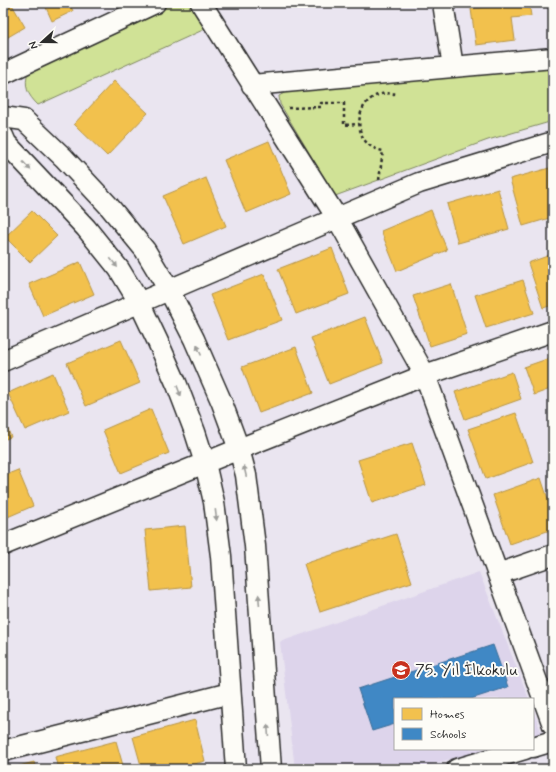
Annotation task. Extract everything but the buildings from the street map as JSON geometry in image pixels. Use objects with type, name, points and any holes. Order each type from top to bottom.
[{"type":"street","points":[[3,74],[155,3]]},
{"type":"street","points":[[201,3],[337,218],[425,375],[553,725]]},
{"type":"street","points":[[443,3],[453,67]]},
{"type":"street","points":[[252,85],[553,58]]},
{"type":"street","points":[[3,118],[24,120],[64,158],[108,205],[145,250],[169,290],[194,339],[222,403],[239,449],[246,475],[251,510],[255,546],[271,769]]},
{"type":"street","points":[[3,136],[6,143],[86,228],[119,269],[139,302],[177,385],[195,432],[205,463],[214,502],[221,556],[236,769]]},
{"type":"street","points":[[3,360],[420,183],[553,142]]},
{"type":"street","points":[[3,545],[425,375],[553,331]]},
{"type":"street","points":[[498,574],[553,555]]},
{"type":"street","points":[[3,751],[230,693]]},
{"type":"street","points":[[534,747],[553,741]]},
{"type":"street","points":[[456,769],[522,750]]},
{"type":"path","points":[[376,201],[383,152],[369,145],[364,139],[360,132],[359,116],[366,103],[372,98],[379,94],[394,94],[396,72]]},
{"type":"path","points":[[267,108],[321,107],[321,103],[344,103],[344,125],[359,124]]},
{"type":"shaded area","name":"75. Yıl İlkokulu","points":[[479,572],[529,698],[394,698],[394,750],[484,750],[414,769],[295,769],[280,642]]},
{"type":"shaded area","name":"75. Yıl İlkokulu","points":[[534,713],[542,734],[534,737]]},
{"type":"green space","points":[[171,3],[190,3],[205,29],[38,105],[29,94],[26,82],[28,71]]},
{"type":"green space","points":[[553,68],[553,121],[488,140],[335,196],[280,104],[279,96],[301,87]]},
{"type":"place","name":"75. Yıl İlkokulu","points":[[401,670]]}]
